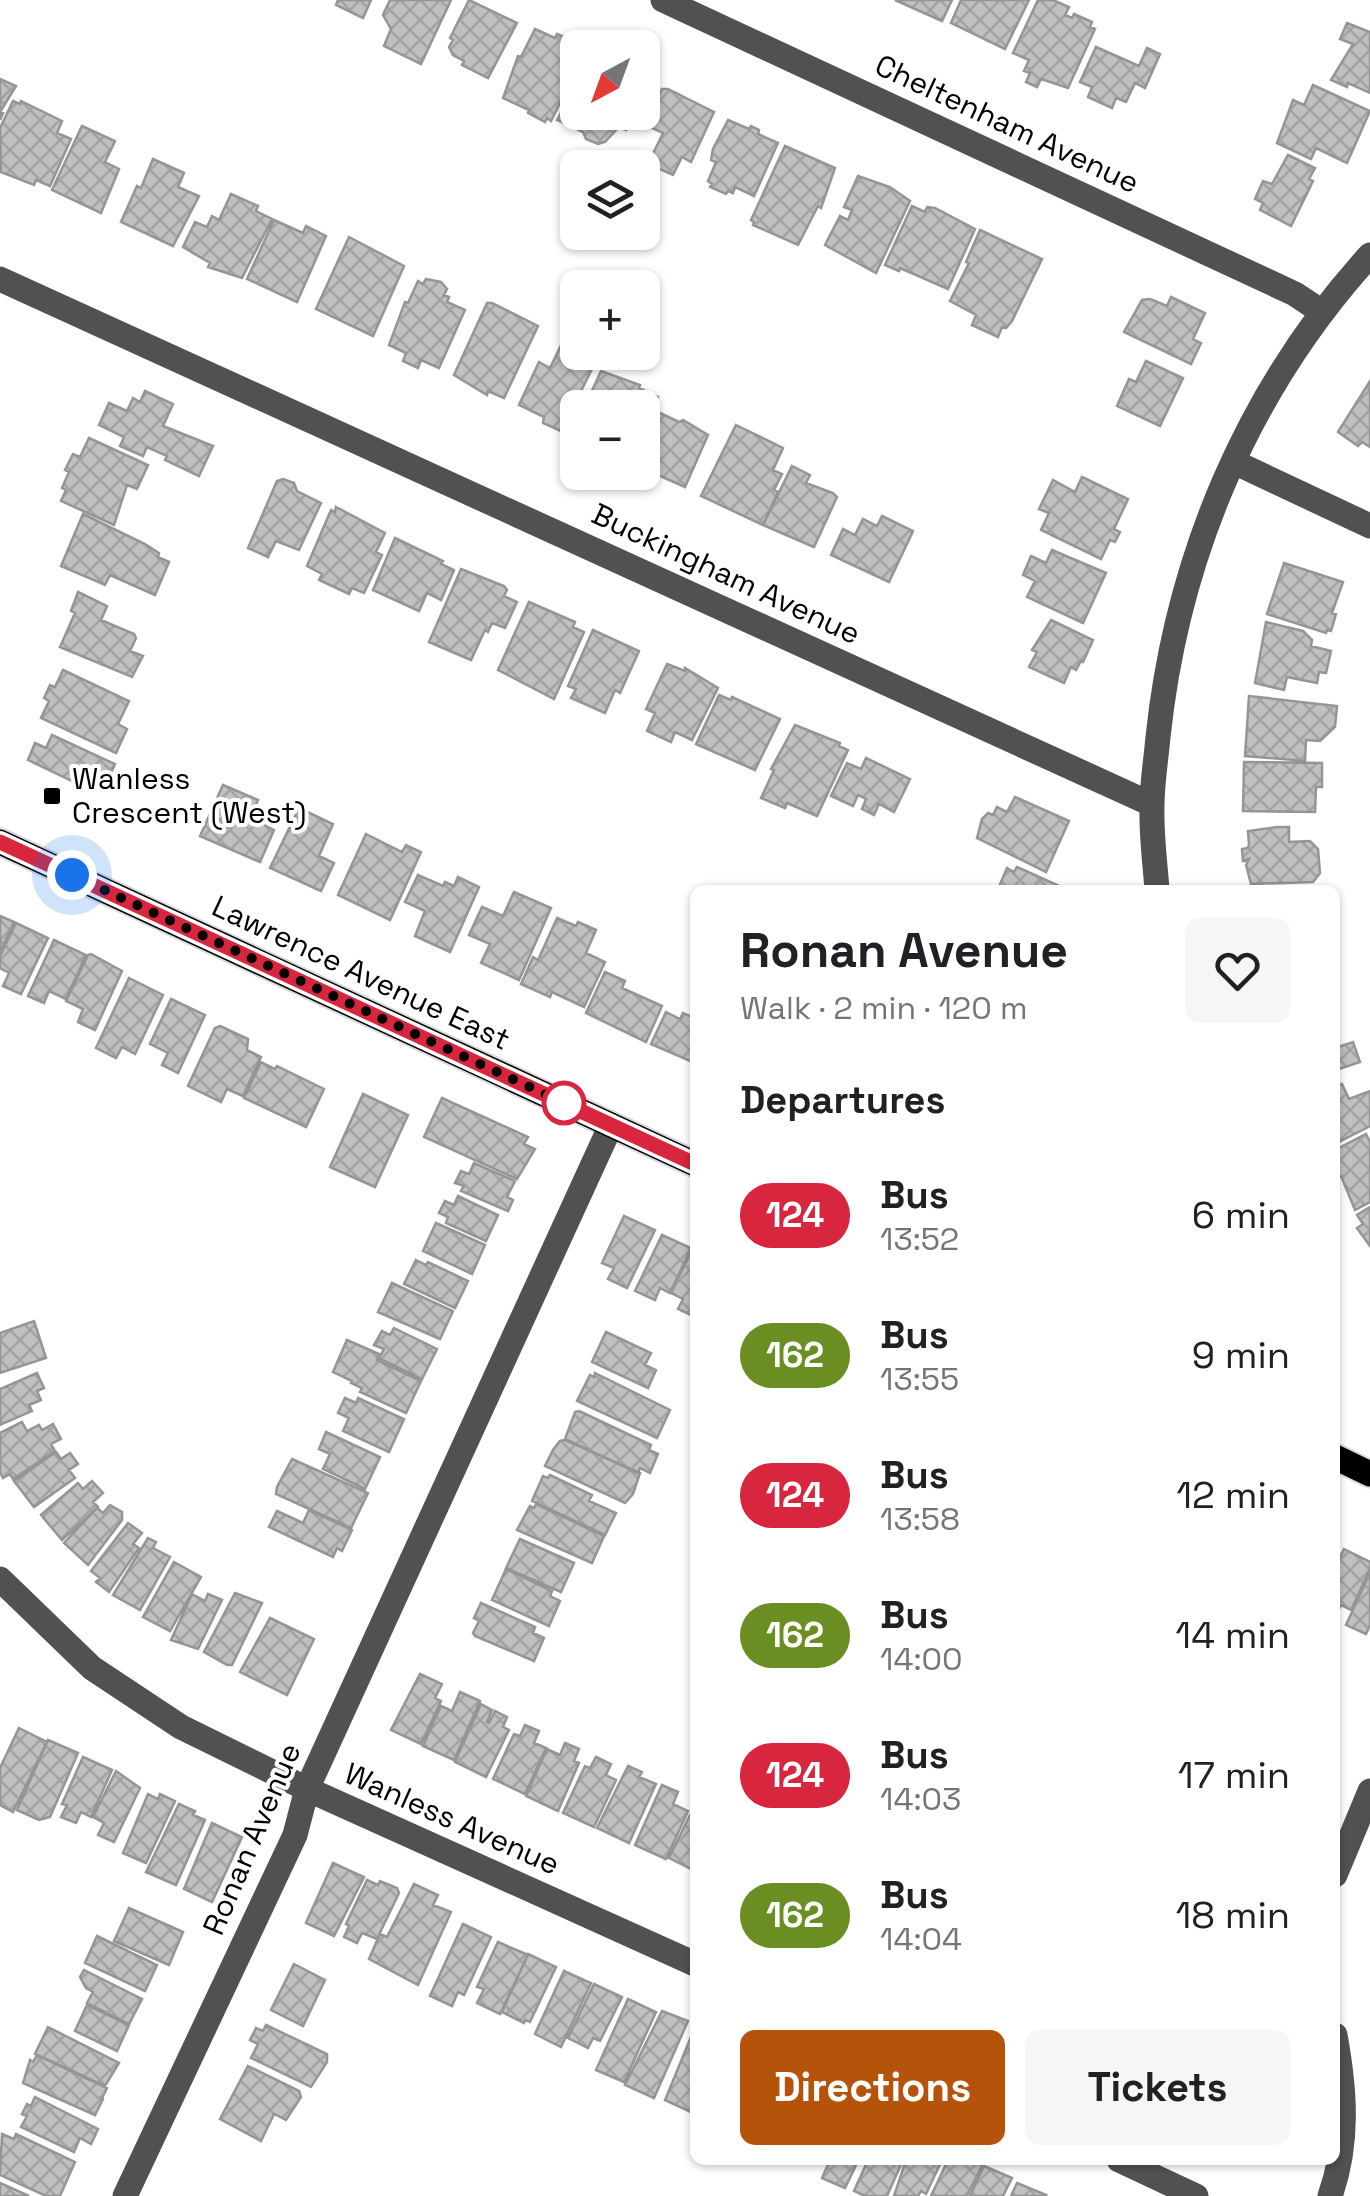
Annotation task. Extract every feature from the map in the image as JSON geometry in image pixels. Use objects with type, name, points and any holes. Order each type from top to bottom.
[{"type":"main road","name":"Lawrence Avenue East","points":[[0,842],[690,1162]]},
{"type":"main road","points":[[1340,1459],[1370,1474]]},
{"type":"street","name":"Cheltenham Avenue","points":[[663,0],[1296,294],[1322,312]]},
{"type":"street","points":[[1157,885],[1152,804],[1163,693],[1188,574],[1206,522],[1234,462],[1295,347],[1370,255]]},
{"type":"street","name":"Buckingham Avenue","points":[[0,279],[1152,804]]},
{"type":"street","points":[[1234,462],[1370,526]]},
{"type":"street","name":"Ronan Avenue","points":[[124,2196],[294,1835],[306,1789],[611,1125]]},
{"type":"street","name":"Wanless Avenue","points":[[0,1580],[69,1648],[117,1687],[181,1726],[306,1789],[690,1962]]},
{"type":"street","points":[[1340,1863],[1370,1791]]},
{"type":"street","points":[[1330,2196],[1340,2167],[1346,2127],[1340,2077]]},
{"type":"street","points":[[1129,2165],[1196,2196]]},
{"type":"building","points":[[338,0],[371,0],[363,18],[336,5]]},
{"type":"building","points":[[390,0],[451,0],[421,64],[384,46],[391,29],[383,15]]},
{"type":"building","points":[[469,0],[517,23],[488,78],[462,65],[464,61],[453,55],[449,47]]},
{"type":"building","points":[[895,0],[952,0],[942,21]]},
{"type":"building","points":[[961,0],[1029,0],[1005,49],[951,23]]},
{"type":"building","points":[[1038,0],[1053,0],[1069,7],[1065,15],[1072,18],[1074,14],[1092,22],[1090,27],[1095,29],[1068,88],[1041,79],[1037,87],[1026,82],[1030,73],[1024,71],[1029,60],[1013,53]]},
{"type":"building","points":[[1347,23],[1370,32],[1370,93],[1331,80],[1353,44],[1340,39]]},
{"type":"building","points":[[535,29],[555,38],[560,35],[560,103],[551,121],[547,118],[545,122],[503,98],[518,56],[521,57]]},
{"type":"building","points":[[1096,47],[1139,66],[1147,48],[1160,54],[1145,88],[1135,83],[1126,102],[1116,98],[1112,108],[1088,97],[1092,87],[1080,82]]},
{"type":"building","points":[[0,79],[16,86],[0,112]]},
{"type":"building","points":[[1313,85],[1370,111],[1347,163],[1316,148],[1311,159],[1277,143],[1293,100],[1304,105]]},
{"type":"building","points":[[668,89],[714,112],[691,162],[682,157],[673,175],[660,169],[660,150],[655,150],[663,133],[657,130],[660,130],[660,94]]},
{"type":"building","points":[[13,101],[21,101],[62,121],[57,133],[71,139],[50,186],[36,180],[34,185],[1,172],[0,128]]},
{"type":"building","points":[[728,120],[749,129],[751,126],[759,130],[758,134],[778,143],[754,196],[735,187],[733,193],[726,194],[710,187],[708,181],[716,162],[711,160],[713,149]]},
{"type":"building","points":[[82,126],[115,141],[105,162],[119,169],[101,213],[52,190]]},
{"type":"building","points":[[579,130],[616,130],[598,144],[586,139]]},
{"type":"building","points":[[785,146],[835,168],[821,208],[818,206],[798,245],[753,225],[751,220]]},
{"type":"building","points":[[1288,155],[1315,168],[1309,179],[1313,181],[1291,226],[1260,210],[1263,203],[1255,199],[1263,181],[1272,184]]},
{"type":"building","points":[[153,159],[184,173],[178,187],[199,196],[173,246],[121,222]]},
{"type":"building","points":[[858,176],[890,187],[910,201],[876,273],[825,245],[840,216],[848,220],[852,210],[844,207]]},
{"type":"building","points":[[231,194],[258,206],[256,211],[272,219],[242,278],[208,267],[210,263],[183,247],[195,222],[207,227],[212,216],[219,220]]},
{"type":"building","points":[[912,206],[925,212],[927,207],[935,208],[975,229],[948,289],[885,265]]},
{"type":"building","points":[[274,220],[303,233],[306,226],[326,236],[297,302],[247,279]]},
{"type":"building","points":[[980,230],[1042,259],[1012,321],[1002,327],[998,337],[972,325],[976,315],[950,301]]},
{"type":"building","points":[[349,237],[404,266],[373,336],[316,309]]},
{"type":"building","points":[[426,279],[441,282],[447,289],[447,302],[465,310],[439,368],[421,360],[418,368],[403,361],[406,353],[389,345],[405,302],[408,303],[418,281],[423,284]]},
{"type":"building","points":[[1171,297],[1205,313],[1193,339],[1201,343],[1191,364],[1124,332],[1142,300],[1167,306]]},
{"type":"building","points":[[487,303],[538,326],[504,398],[488,391],[487,395],[454,375]]},
{"type":"building","points":[[560,347],[560,370],[592,370],[582,390],[560,390],[560,431],[543,423],[544,417],[519,405],[539,362],[550,368]]},
{"type":"building","points":[[1146,361],[1183,378],[1160,426],[1117,406],[1129,379],[1136,382]]},
{"type":"building","points":[[601,371],[640,385],[643,390],[592,390]]},
{"type":"building","points":[[1370,381],[1370,447],[1362,442],[1358,446],[1338,432]]},
{"type":"building","points":[[145,391],[173,404],[163,426],[213,446],[199,476],[147,447],[143,456],[120,446],[124,437],[99,425],[109,403],[127,411],[133,398],[140,402]]},
{"type":"building","points":[[660,413],[679,422],[683,420],[708,435],[685,487],[660,476]]},
{"type":"building","points":[[736,425],[783,448],[773,470],[782,474],[774,490],[778,492],[763,525],[701,496]]},
{"type":"building","points":[[89,438],[148,465],[137,489],[127,485],[114,525],[61,501],[69,472],[65,470],[73,454],[80,457]]},
{"type":"building","points":[[792,466],[810,475],[806,483],[837,497],[814,547],[763,525]]},
{"type":"building","points":[[1082,477],[1128,499],[1114,529],[1120,532],[1115,542],[1110,540],[1101,559],[1041,530],[1049,513],[1039,509],[1053,480],[1075,492]]},
{"type":"building","points":[[283,479],[321,503],[299,550],[276,541],[268,557],[248,548],[277,481]]},
{"type":"building","points":[[336,507],[385,533],[376,552],[382,555],[364,593],[352,588],[349,594],[319,580],[322,574],[307,566],[331,510],[335,512]]},
{"type":"building","points":[[83,514],[145,544],[169,562],[155,595],[110,575],[105,585],[61,566]]},
{"type":"building","points":[[882,516],[913,531],[889,582],[831,555],[843,529],[855,535],[863,519],[877,526]]},
{"type":"building","points":[[395,538],[454,570],[441,600],[427,593],[419,611],[373,590]]},
{"type":"building","points":[[1052,550],[1106,573],[1083,623],[1027,597],[1035,581],[1023,575],[1031,556],[1046,563]]},
{"type":"building","points":[[1284,563],[1343,582],[1332,613],[1336,614],[1331,631],[1326,633],[1267,614]]},
{"type":"building","points":[[461,569],[504,586],[504,596],[517,602],[505,628],[492,623],[488,632],[485,630],[471,660],[429,642]]},
{"type":"building","points":[[78,592],[107,606],[101,620],[134,634],[130,651],[143,656],[132,677],[60,647],[75,613],[71,611]]},
{"type":"building","points":[[529,602],[575,622],[573,627],[584,632],[554,699],[498,670]]},
{"type":"building","points":[[1051,620],[1093,640],[1083,662],[1076,670],[1071,667],[1064,683],[1029,667],[1037,652],[1032,650]]},
{"type":"building","points":[[1266,622],[1303,631],[1312,640],[1311,646],[1331,651],[1326,673],[1319,672],[1317,683],[1287,677],[1284,690],[1255,683]]},
{"type":"building","points":[[593,630],[639,651],[620,693],[615,690],[605,713],[571,698],[576,689],[568,686]]},
{"type":"building","points":[[667,664],[685,668],[718,688],[692,740],[675,732],[671,742],[647,731],[655,713],[646,709]]},
{"type":"building","points":[[63,670],[129,701],[118,724],[127,729],[116,753],[41,718],[49,701],[44,698]]},
{"type":"building","points":[[719,695],[780,719],[755,770],[696,744]]},
{"type":"building","points":[[1249,696],[1337,706],[1335,727],[1320,741],[1306,740],[1305,761],[1245,756]]},
{"type":"building","points":[[795,725],[848,750],[817,816],[787,803],[785,808],[761,798],[774,770],[771,769]]},
{"type":"building","points":[[52,735],[115,764],[103,790],[83,780],[80,785],[28,760],[35,743],[46,748]]},
{"type":"building","points":[[866,758],[910,779],[894,812],[879,804],[874,815],[862,809],[866,799],[858,795],[853,806],[831,796],[847,763],[861,769]]},
{"type":"building","points":[[1244,762],[1322,763],[1322,787],[1316,787],[1315,812],[1243,811]]},
{"type":"building","points":[[223,785],[258,800],[251,818],[274,830],[260,862],[200,836]]},
{"type":"building","points":[[1015,797],[1069,821],[1046,872],[977,838],[982,819],[988,813],[993,815],[997,807],[1007,812]]},
{"type":"building","points":[[299,808],[333,824],[319,856],[334,863],[321,891],[270,868]]},
{"type":"building","points":[[1289,827],[1289,842],[1310,841],[1318,849],[1320,873],[1313,882],[1251,884],[1246,865],[1249,859],[1243,861],[1242,849],[1249,845],[1248,831]]},
{"type":"building","points":[[366,834],[402,852],[406,845],[421,852],[390,920],[338,895]]},
{"type":"building","points":[[1017,867],[1057,885],[1000,885],[1007,868],[1014,872]]},
{"type":"building","points":[[418,875],[443,886],[445,882],[454,886],[458,877],[479,887],[450,952],[415,936],[425,911],[405,902]]},
{"type":"building","points":[[514,892],[551,908],[519,980],[481,963],[490,944],[469,935],[482,907],[503,916]]},
{"type":"building","points":[[0,916],[14,922],[0,953]]},
{"type":"building","points":[[557,918],[596,930],[586,953],[605,962],[584,1007],[552,992],[550,997],[521,984],[533,957],[538,960]]},
{"type":"building","points":[[16,923],[48,938],[21,994],[3,986],[9,973],[0,968],[0,956]]},
{"type":"building","points":[[54,940],[86,955],[66,999],[49,991],[44,1003],[28,996]]},
{"type":"building","points":[[91,954],[122,971],[95,1030],[78,1022],[83,1009],[66,1001]]},
{"type":"building","points":[[605,972],[625,981],[622,988],[662,1006],[646,1042],[586,1013]]},
{"type":"building","points":[[129,978],[163,995],[135,1054],[122,1047],[116,1058],[96,1048]]},
{"type":"building","points":[[171,999],[205,1015],[178,1073],[162,1065],[168,1053],[150,1044]]},
{"type":"building","points":[[666,1012],[680,1019],[683,1013],[690,1016],[690,1061],[651,1044]]},
{"type":"building","points":[[220,1026],[248,1039],[247,1050],[261,1057],[243,1096],[227,1089],[221,1102],[188,1086],[215,1028]]},
{"type":"building","points":[[1353,1042],[1360,1062],[1340,1069],[1340,1046]]},
{"type":"building","points":[[261,1062],[324,1089],[306,1127],[244,1098]]},
{"type":"building","points":[[1340,1085],[1349,1099],[1370,1091],[1370,1126],[1340,1141]]},
{"type":"building","points":[[363,1094],[408,1115],[375,1187],[330,1167]]},
{"type":"building","points":[[442,1098],[528,1137],[524,1144],[535,1149],[517,1179],[424,1137]]},
{"type":"building","points":[[1366,1134],[1370,1142],[1370,1202],[1355,1210],[1340,1176],[1340,1147]]},
{"type":"building","points":[[474,1163],[515,1181],[507,1197],[513,1200],[508,1211],[461,1191],[464,1186],[455,1183],[461,1171],[469,1174]]},
{"type":"building","points":[[458,1196],[498,1215],[486,1241],[446,1223],[448,1217],[439,1213],[445,1201],[454,1205]]},
{"type":"building","points":[[1370,1207],[1370,1246],[1357,1228],[1363,1224],[1357,1215]]},
{"type":"building","points":[[624,1216],[655,1230],[627,1288],[608,1279],[614,1268],[602,1263]]},
{"type":"building","points":[[436,1223],[485,1245],[472,1274],[423,1251]]},
{"type":"building","points":[[662,1235],[690,1248],[670,1293],[660,1288],[655,1300],[635,1291]]},
{"type":"building","points":[[690,1254],[690,1315],[678,1309],[683,1299],[671,1293]]},
{"type":"building","points":[[416,1260],[468,1281],[455,1308],[404,1284]]},
{"type":"building","points":[[392,1283],[453,1311],[440,1339],[378,1312]]},
{"type":"building","points":[[34,1321],[46,1358],[0,1373],[0,1333]]},
{"type":"building","points":[[394,1328],[437,1349],[422,1379],[379,1358],[384,1349],[374,1345],[382,1331],[390,1335]]},
{"type":"building","points":[[606,1332],[651,1353],[645,1365],[656,1370],[648,1388],[592,1362]]},
{"type":"building","points":[[347,1340],[379,1354],[377,1360],[421,1381],[406,1413],[360,1392],[362,1388],[333,1372]]},
{"type":"building","points":[[37,1373],[44,1388],[37,1391],[41,1400],[29,1405],[32,1411],[0,1425],[0,1389]]},
{"type":"building","points":[[595,1373],[670,1410],[657,1438],[577,1401],[590,1375],[594,1377]]},
{"type":"building","points":[[345,1398],[356,1403],[358,1398],[404,1419],[389,1452],[343,1431],[349,1418],[338,1413]]},
{"type":"building","points":[[575,1412],[651,1445],[649,1450],[658,1454],[650,1473],[640,1468],[638,1473],[565,1439]]},
{"type":"building","points":[[22,1422],[27,1431],[53,1424],[61,1439],[51,1444],[55,1451],[13,1479],[10,1474],[3,1478],[0,1433]]},
{"type":"building","points":[[326,1432],[380,1457],[365,1489],[323,1469],[330,1454],[319,1449]]},
{"type":"building","points":[[565,1440],[640,1473],[633,1494],[625,1503],[545,1466],[553,1450]]},
{"type":"building","points":[[56,1452],[61,1459],[70,1453],[78,1464],[69,1470],[75,1478],[34,1507],[14,1481]]},
{"type":"building","points":[[292,1459],[368,1493],[351,1528],[276,1494]]},
{"type":"building","points":[[550,1475],[592,1495],[589,1501],[616,1513],[605,1535],[532,1501],[543,1476]]},
{"type":"building","points":[[92,1481],[103,1493],[93,1502],[98,1507],[62,1540],[41,1515],[78,1483],[83,1489]]},
{"type":"building","points":[[536,1504],[604,1536],[592,1563],[517,1530],[530,1506],[534,1508]]},
{"type":"building","points":[[110,1505],[122,1512],[122,1520],[88,1565],[64,1543],[97,1508],[103,1513]]},
{"type":"building","points":[[309,1510],[352,1530],[342,1551],[337,1548],[333,1557],[269,1527],[277,1511],[303,1523]]},
{"type":"building","points":[[128,1523],[142,1533],[133,1544],[139,1548],[109,1592],[96,1582],[100,1578],[91,1571]]},
{"type":"building","points":[[148,1538],[156,1542],[153,1548],[170,1557],[140,1610],[113,1595]]},
{"type":"building","points":[[520,1539],[574,1563],[561,1592],[506,1568]]},
{"type":"building","points":[[1344,1549],[1370,1562],[1351,1610],[1340,1607],[1340,1557]]},
{"type":"building","points":[[174,1562],[201,1577],[170,1631],[143,1617]]},
{"type":"building","points":[[506,1569],[552,1591],[550,1596],[560,1601],[549,1626],[492,1600]]},
{"type":"building","points":[[1370,1573],[1370,1625],[1366,1634],[1346,1625]]},
{"type":"building","points":[[235,1593],[262,1603],[232,1665],[227,1665],[204,1652]]},
{"type":"building","points":[[192,1594],[205,1601],[208,1594],[222,1600],[198,1649],[171,1640]]},
{"type":"building","points":[[481,1603],[535,1627],[533,1633],[544,1638],[534,1661],[475,1636],[479,1621],[474,1618]]},
{"type":"building","points":[[270,1618],[314,1639],[287,1695],[240,1672]]},
{"type":"building","points":[[420,1674],[442,1684],[435,1698],[441,1701],[421,1744],[391,1730]]},
{"type":"building","points":[[460,1692],[480,1701],[454,1760],[423,1746],[441,1706],[452,1711]]},
{"type":"building","points":[[481,1704],[492,1710],[487,1722],[495,1711],[507,1717],[503,1727],[509,1730],[486,1777],[455,1762]]},
{"type":"building","points":[[525,1725],[539,1731],[534,1743],[546,1748],[525,1794],[493,1779],[514,1734],[520,1736]]},
{"type":"building","points":[[19,1728],[47,1742],[13,1812],[0,1805],[0,1768]]},
{"type":"building","points":[[48,1740],[78,1753],[50,1817],[39,1820],[17,1810]]},
{"type":"building","points":[[565,1743],[579,1749],[574,1761],[579,1763],[558,1811],[526,1796],[547,1749],[560,1755]]},
{"type":"building","points":[[83,1757],[112,1770],[91,1817],[81,1812],[76,1823],[61,1817],[67,1805],[62,1804]]},
{"type":"building","points":[[596,1757],[611,1764],[606,1775],[616,1780],[594,1827],[563,1813],[585,1766],[590,1768]]},
{"type":"building","points":[[628,1766],[642,1772],[639,1777],[656,1784],[629,1843],[597,1828]]},
{"type":"building","points":[[116,1771],[140,1788],[114,1842],[98,1835],[104,1823],[93,1817]]},
{"type":"building","points":[[662,1785],[678,1792],[673,1804],[688,1811],[666,1859],[635,1845]]},
{"type":"building","points":[[148,1794],[158,1799],[160,1794],[175,1801],[146,1863],[123,1853]]},
{"type":"building","points":[[179,1804],[205,1820],[176,1885],[146,1872]]},
{"type":"building","points":[[690,1815],[690,1868],[669,1858]]},
{"type":"building","points":[[212,1823],[242,1837],[212,1902],[184,1889]]},
{"type":"building","points":[[333,1863],[364,1877],[334,1936],[306,1923]]},
{"type":"building","points":[[367,1880],[378,1885],[380,1881],[397,1888],[399,1893],[377,1939],[362,1933],[357,1943],[344,1937],[349,1926],[346,1924]]},
{"type":"building","points":[[414,1884],[438,1895],[433,1905],[451,1912],[418,1985],[369,1959],[380,1934],[387,1937]]},
{"type":"building","points":[[129,1908],[183,1932],[169,1965],[114,1941]]},
{"type":"building","points":[[463,1924],[491,1937],[464,1995],[458,1992],[452,2006],[430,1996]]},
{"type":"building","points":[[97,1936],[157,1965],[145,1991],[85,1963]]},
{"type":"building","points":[[498,1942],[528,1955],[500,2014],[477,2003],[484,1989],[477,1987]]},
{"type":"building","points":[[528,1954],[556,1967],[530,2022],[524,2023],[502,2012]]},
{"type":"building","points":[[294,1964],[325,1980],[303,2026],[271,2010]]},
{"type":"building","points":[[84,1970],[142,1999],[129,2024],[87,2003],[93,1992],[80,1977]]},
{"type":"building","points":[[564,1971],[591,1983],[561,2047],[535,2034]]},
{"type":"building","points":[[594,1984],[622,1997],[600,2041],[593,2038],[588,2048],[568,2038]]},
{"type":"building","points":[[628,1999],[656,2012],[624,2082],[596,2070]]},
{"type":"building","points":[[87,2005],[129,2025],[117,2051],[75,2031]]},
{"type":"building","points":[[662,2011],[688,2021],[654,2098],[625,2085]]},
{"type":"building","points":[[266,2025],[327,2054],[327,2062],[311,2087],[251,2058],[258,2044],[250,2040],[256,2028],[263,2031]]},
{"type":"building","points":[[48,2027],[119,2063],[105,2086],[35,2054]]},
{"type":"building","points":[[690,2039],[690,2112],[665,2100]]},
{"type":"building","points":[[37,2055],[107,2088],[95,2115],[23,2083],[30,2060],[33,2062]]},
{"type":"building","points":[[248,2066],[299,2091],[301,2097],[286,2120],[274,2114],[261,2141],[220,2119]]},
{"type":"building","points":[[35,2097],[98,2129],[91,2144],[80,2138],[74,2152],[21,2127],[27,2116],[22,2114]]},
{"type":"building","points":[[2,2134],[14,2139],[16,2134],[75,2162],[60,2196],[46,2196],[0,2175]]},
{"type":"building","points":[[828,2165],[856,2165],[845,2188],[822,2178]]},
{"type":"building","points":[[866,2165],[901,2165],[887,2196],[865,2196],[854,2191]]},
{"type":"building","points":[[904,2165],[940,2165],[926,2194],[921,2191],[918,2196],[894,2196]]},
{"type":"building","points":[[946,2165],[982,2165],[967,2196],[931,2196]]},
{"type":"building","points":[[984,2166],[1012,2178],[1003,2196],[970,2196]]},
{"type":"building","points":[[0,2183],[29,2196],[0,2196]]},
{"type":"building","points":[[1017,2183],[1046,2195],[1011,2196]]},
{"type":"bus line","name":"124","points":[[0,842],[690,1162]]},
{"type":"place","name":"Wanless Crescent (West)","points":[[52,796]]},
{"type":"route","points":[[72,875],[575,1108],[564,1103]]}]
